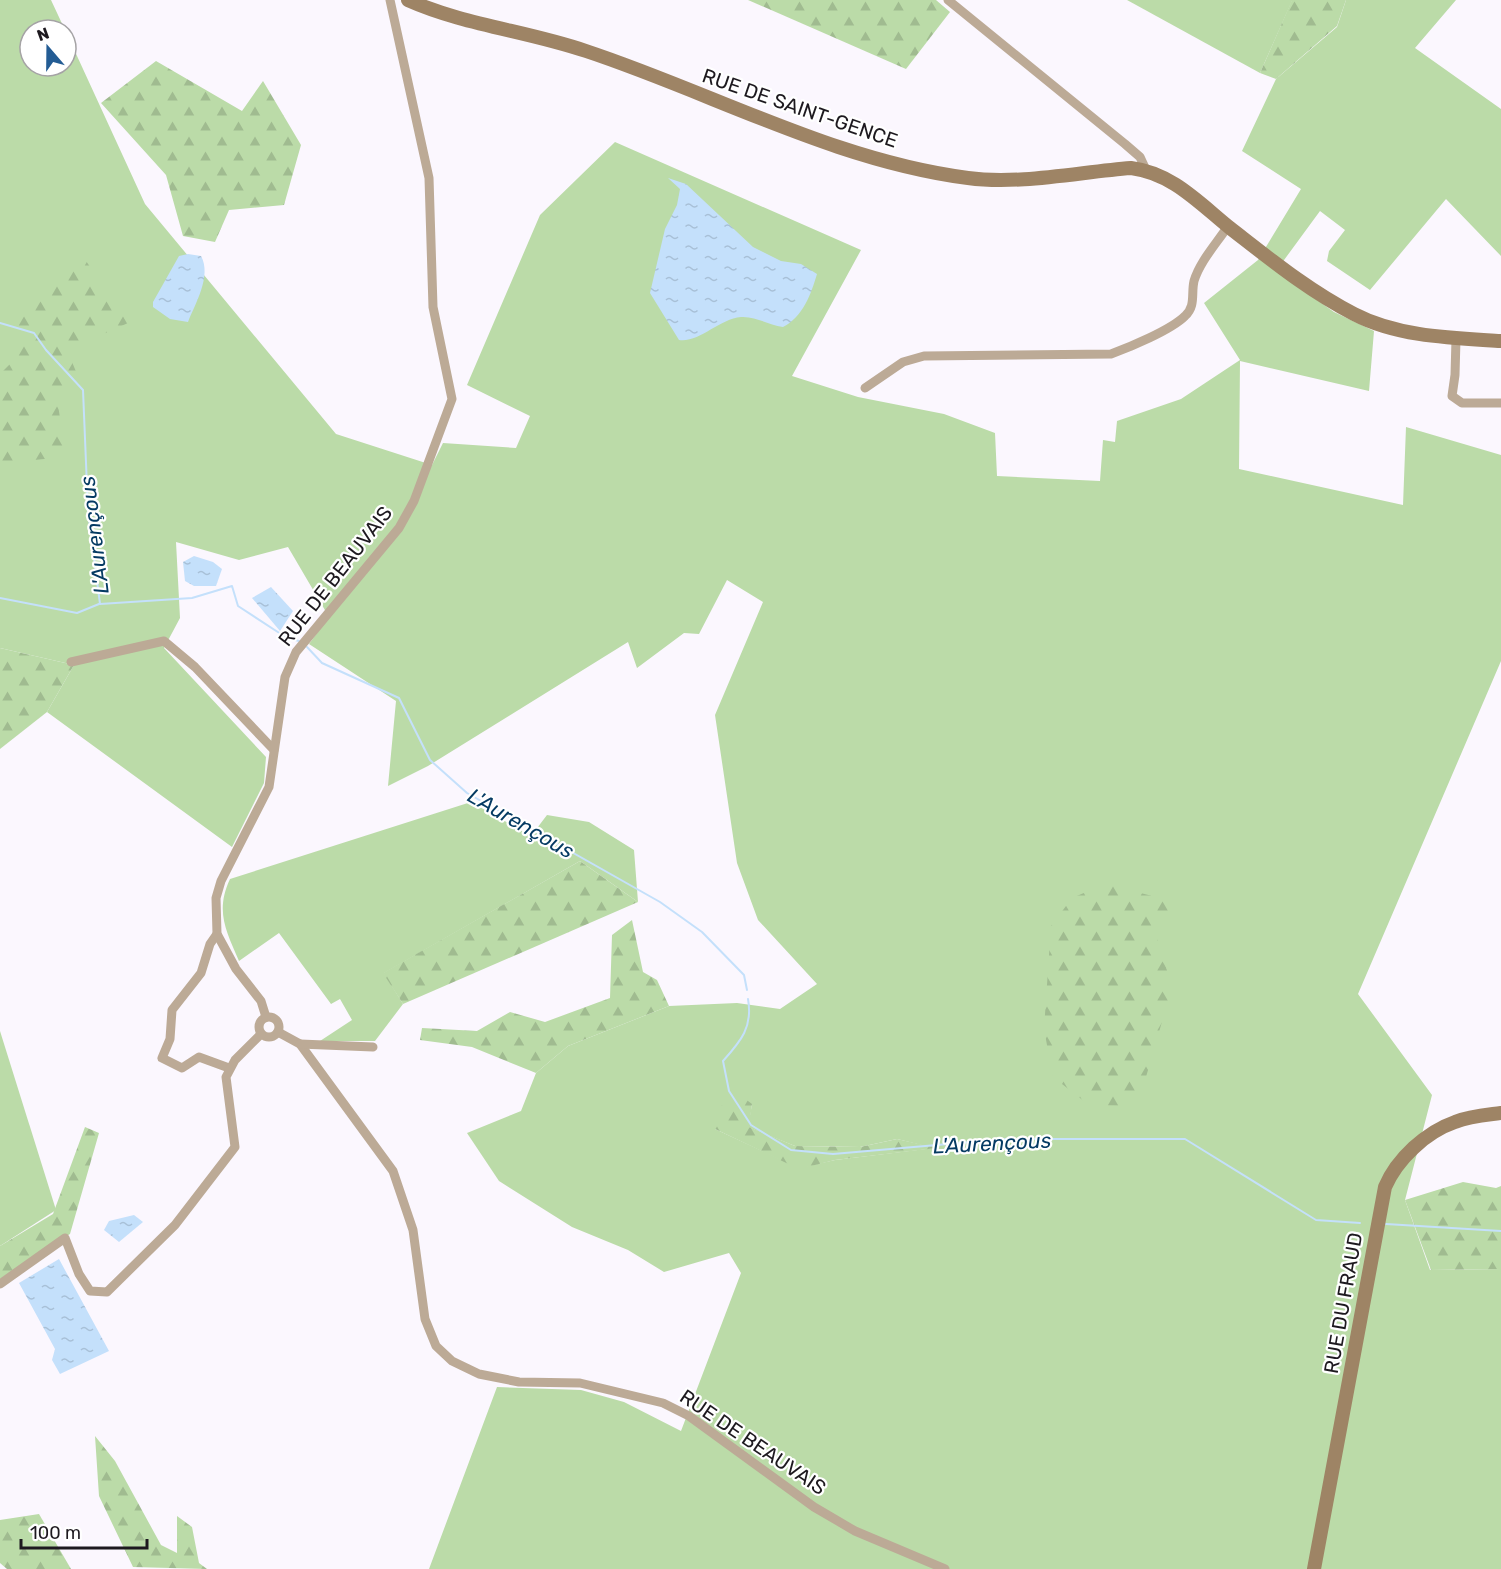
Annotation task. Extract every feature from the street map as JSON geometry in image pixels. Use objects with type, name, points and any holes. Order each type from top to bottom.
[{"type":"street","name":"RUE DE BEAUVAIS","points":[[266,1017],[261,1001],[236,969],[217,934],[216,898],[221,881],[269,787],[285,677],[296,652],[399,528],[414,501],[452,399],[433,307],[429,177],[390,0]]},
{"type":"street","name":"RUE DE SAINT-GENCE","points":[[408,0],[455,16],[585,50],[866,156],[967,178],[991,180],[1131,168],[1146,170],[1174,183],[1303,284],[1355,315],[1403,330],[1456,339],[1501,341]]},
{"type":"street","points":[[948,0],[1125,144],[1140,158],[1146,170]]},
{"type":"street","points":[[865,388],[903,362],[924,356],[1111,354],[1134,346],[1185,316],[1193,304],[1194,283],[1199,269],[1228,226]]},
{"type":"street","points":[[1456,339],[1455,375],[1451,388],[1455,400],[1501,403]]},
{"type":"street","points":[[71,662],[164,641],[195,667],[274,750]]},
{"type":"street","points":[[217,934],[210,944],[201,973],[172,1010],[170,1039],[162,1058],[182,1068],[198,1057],[229,1068]]},
{"type":"street","points":[[266,1017],[276,1019],[279,1025],[278,1032],[270,1037],[261,1034],[259,1024],[266,1017]]},
{"type":"street","name":"RUE DE BEAUVAIS","points":[[278,1032],[300,1044],[393,1171],[413,1230],[425,1319],[436,1347],[452,1361],[479,1374],[519,1382],[580,1383],[663,1403],[689,1416],[814,1506],[855,1531],[945,1569]]},
{"type":"street","points":[[0,1284],[65,1238],[79,1274],[90,1291],[107,1292],[175,1225],[235,1148],[226,1077],[229,1068],[248,1045],[261,1034]]},
{"type":"street","points":[[300,1044],[373,1047]]},
{"type":"street","name":"RUE DU FRAUD","points":[[1314,1569],[1385,1187],[1390,1175],[1403,1158],[1422,1141],[1452,1122],[1501,1113]]},
{"type":"green space","points":[[0,0],[51,0],[59,18],[18,18],[18,78],[78,78],[78,58],[145,204],[336,434],[432,465],[443,443],[516,448],[530,416],[467,385],[540,215],[615,142],[861,250],[792,376],[858,397],[944,414],[995,433],[997,476],[1100,481],[1103,440],[1115,442],[1117,421],[1181,399],[1240,360],[1204,303],[1258,260],[1301,189],[1242,151],[1276,79],[1337,27],[1346,0],[1456,0],[1415,48],[1501,109],[1501,256],[1446,199],[1370,290],[1327,261],[1329,251],[1345,230],[1320,211],[1276,271],[1334,312],[1374,331],[1369,391],[1240,361],[1239,469],[1403,505],[1406,427],[1501,455],[1501,661],[1358,994],[1432,1095],[1405,1200],[1430,1270],[1501,1269],[1501,1569],[429,1569],[497,1387],[581,1390],[624,1402],[681,1431],[741,1273],[729,1253],[664,1272],[628,1250],[572,1227],[499,1181],[467,1133],[521,1111],[536,1073],[568,1046],[669,1006],[737,1003],[780,1009],[817,984],[758,920],[737,863],[715,715],[763,602],[727,580],[699,634],[684,633],[637,668],[628,642],[428,766],[388,786],[396,701],[309,644],[329,617],[288,547],[239,560],[176,542],[180,618],[164,648],[266,757],[264,783],[232,847],[47,712],[74,665],[0,648]],"holes":[[[752,1104],[748,1127],[795,1146],[860,1147],[897,1139],[934,1148],[835,1160],[799,1168],[715,1129]]]},
{"type":"green space","points":[[748,0],[936,0],[950,12],[906,69]]},
{"type":"green space","points":[[1127,0],[1292,0],[1292,1],[1260,73]]},
{"type":"green space","points":[[1292,0],[1346,0],[1337,26],[1276,79],[1260,73]]},
{"type":"green space","points":[[156,61],[242,111],[263,81],[301,145],[284,205],[229,210],[215,242],[183,236],[166,175],[101,103]]},
{"type":"green space","points":[[84,258],[128,323],[67,350],[77,374],[58,405],[66,457],[1,463],[0,374],[13,361],[14,326]]},
{"type":"green space","points":[[0,648],[74,665],[47,712],[0,749]]},
{"type":"green space","points":[[471,802],[531,836],[547,815],[589,822],[634,850],[638,902],[580,861],[384,973],[403,1004],[375,1041],[320,1041],[352,1020],[340,999],[331,1004],[279,933],[239,961],[224,921],[223,901],[230,879]]},
{"type":"green space","points":[[580,861],[638,902],[403,1004],[383,973]]},
{"type":"green space","points":[[1105,884],[1172,901],[1157,938],[1172,987],[1146,1077],[1131,1106],[1089,1105],[1053,1077],[1044,1029],[1051,926],[1072,898]]},
{"type":"green space","points":[[632,920],[643,972],[657,980],[669,1006],[568,1046],[536,1073],[472,1047],[420,1040],[422,1028],[477,1031],[510,1012],[545,1022],[610,998],[612,935]]},
{"type":"green space","points":[[0,1031],[56,1210],[0,1246]]},
{"type":"green space","points":[[740,1095],[752,1104],[749,1127],[795,1146],[860,1147],[897,1139],[937,1148],[835,1160],[799,1169],[715,1129],[715,1113],[726,1101]]},
{"type":"green space","points":[[85,1127],[99,1133],[70,1234],[0,1279],[0,1246],[53,1214]]},
{"type":"green space","points":[[1463,1182],[1496,1188],[1501,1186],[1501,1269],[1431,1270],[1405,1200]]},
{"type":"green space","points":[[95,1436],[115,1461],[161,1545],[177,1553],[177,1516],[192,1527],[199,1563],[207,1569],[133,1567],[99,1496]]},
{"type":"green space","points":[[39,1514],[71,1569],[7,1569],[0,1563],[0,1520]]},
{"type":"water","points":[[668,178],[686,184],[753,247],[781,261],[801,264],[817,274],[805,304],[790,323],[783,327],[741,317],[725,322],[694,338],[679,340],[650,293],[665,229],[677,205],[680,189]]},
{"type":"water","points":[[188,254],[201,256],[205,272],[201,290],[188,322],[170,319],[153,307],[153,302],[179,256]]},
{"type":"water","points":[[194,556],[213,562],[222,569],[216,586],[194,586],[185,581],[183,562]]},
{"type":"water","points":[[271,587],[293,611],[280,631],[252,598]]},
{"type":"water","points":[[134,1215],[143,1222],[119,1242],[104,1230],[109,1221]]},
{"type":"water","points":[[59,1259],[109,1351],[60,1374],[52,1360],[55,1349],[19,1283]]},
{"type":"waterway","name":"L'Aurençous","points":[[0,323],[34,333],[46,350],[83,390],[88,511],[100,604],[192,598],[232,586],[238,606],[287,638],[299,641]]},
{"type":"waterway","points":[[0,598],[77,613],[99,604]]},
{"type":"waterway","name":"L'Aurençous","points":[[307,647],[322,663],[399,698],[430,760],[467,793],[660,902],[702,932],[744,975],[747,990]]},
{"type":"waterway","name":"L'Aurençous","points":[[748,999],[747,1026],[735,1047],[723,1061],[729,1091],[751,1125],[791,1150],[833,1154],[1006,1139],[1185,1139],[1316,1220],[1360,1223]]},
{"type":"waterway","name":"L'Aurençous","points":[[1386,1224],[1501,1231]]}]
